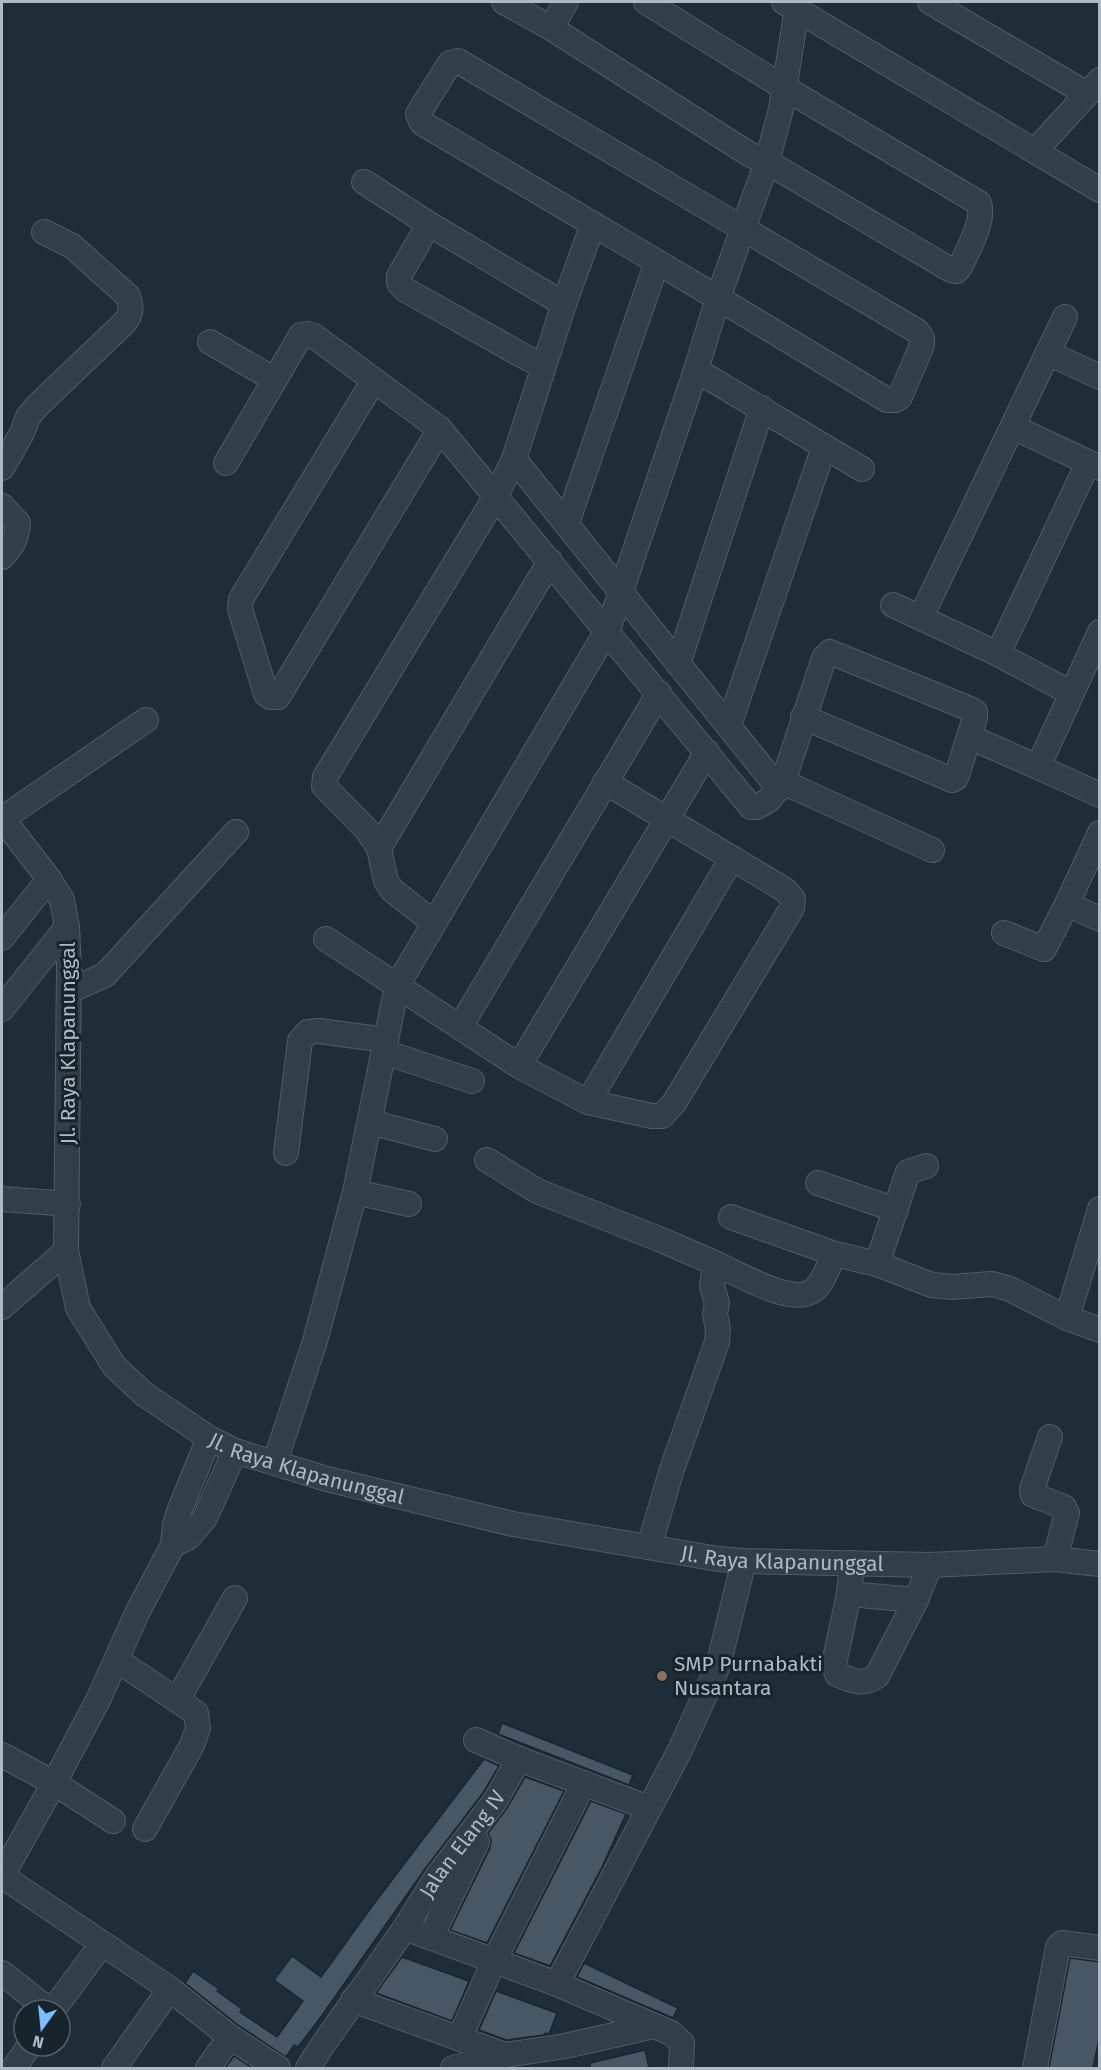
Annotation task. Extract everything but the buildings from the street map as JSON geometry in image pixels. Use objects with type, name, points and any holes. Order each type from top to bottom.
[{"type":"street","points":[[504,2],[551,28],[749,154],[767,162],[951,270],[956,271],[960,267],[980,220],[982,211],[979,203],[783,87],[646,2]]},
{"type":"street","points":[[551,28],[566,2]]},
{"type":"street","points":[[930,2],[1093,87],[1035,151]]},
{"type":"street","points":[[275,1462],[315,1341],[355,1192],[397,986],[608,630],[718,298],[767,162],[781,109],[793,4],[1099,188]]},
{"type":"street","points":[[458,61],[466,64],[917,331],[922,338],[922,345],[900,397],[887,400],[593,224],[422,123],[418,114],[450,63],[458,61]]},
{"type":"street","points":[[364,182],[429,224],[564,304]]},
{"type":"street","points":[[429,224],[399,276],[399,283],[404,290],[543,367]]},
{"type":"street","points":[[434,923],[392,890],[386,881],[379,848],[367,830],[324,786],[325,777],[496,496],[514,459],[564,304],[593,224]]},
{"type":"street","points":[[2,468],[22,433],[28,417],[123,324],[130,316],[132,307],[129,296],[72,246],[44,232]]},
{"type":"street","points":[[567,523],[657,262]]},
{"type":"street","points":[[921,617],[1065,317]]},
{"type":"street","points":[[226,463],[301,335],[314,336],[440,429],[608,630],[751,807],[757,807],[769,800],[781,786],[803,717],[827,654],[833,652],[975,712],[956,778],[952,780],[803,717]]},
{"type":"street","points":[[210,342],[275,380]]},
{"type":"street","points":[[1048,353],[1100,377]]},
{"type":"street","points":[[696,370],[862,469]]},
{"type":"street","points":[[374,380],[241,599],[240,609],[266,694],[270,697],[278,697],[440,429]]},
{"type":"street","points":[[678,664],[762,408]]},
{"type":"street","points":[[998,654],[1094,466],[1013,427]]},
{"type":"street","points":[[729,725],[824,447]]},
{"type":"street","points":[[514,459],[567,523],[620,598],[781,786],[932,850]]},
{"type":"street","points":[[2,506],[18,523],[18,535],[14,544],[2,557]]},
{"type":"street","points":[[379,848],[550,561]]},
{"type":"street","points":[[893,605],[998,654],[1071,693]]},
{"type":"street","points":[[1038,767],[1100,632]]},
{"type":"street","points":[[460,1027],[659,693]]},
{"type":"street","points":[[2,819],[146,720]]},
{"type":"street","points":[[981,742],[1100,795]]},
{"type":"street","points":[[519,1066],[707,752]]},
{"type":"street","points":[[326,939],[519,1066],[588,1102],[652,1116],[662,1116],[674,1103],[792,908],[793,898],[785,890],[605,782]]},
{"type":"street","name":"Jl. Raya Klapanunggal","points":[[2,819],[49,879],[62,900],[67,927],[69,991],[66,1251],[78,1308],[114,1366],[144,1394],[209,1438],[235,1451],[361,1488],[513,1524],[718,1559],[744,1561],[930,1565],[1055,1559],[1100,1564]]},
{"type":"street","points":[[69,991],[105,975],[236,832]]},
{"type":"street","points":[[1004,933],[1044,949],[1100,833]]},
{"type":"street","points":[[588,1102],[732,858]]},
{"type":"street","points":[[2,938],[49,879]]},
{"type":"street","points":[[1066,904],[1100,919]]},
{"type":"street","points":[[2,1009],[67,927]]},
{"type":"street","points":[[286,1153],[300,1041],[308,1032],[319,1031],[385,1046],[472,1081]]},
{"type":"street","points":[[370,1122],[435,1139]]},
{"type":"street","points":[[487,1160],[537,1191],[658,1239],[788,1295],[805,1296],[816,1289],[835,1254]]},
{"type":"street","points":[[877,1264],[908,1172],[926,1166]]},
{"type":"street","points":[[818,1183],[896,1210]]},
{"type":"street","points":[[355,1192],[409,1204]]},
{"type":"street","points":[[2,1199],[68,1204]]},
{"type":"street","points":[[1067,1318],[1099,1213]]},
{"type":"street","points":[[731,1217],[835,1254],[877,1264],[932,1285],[952,1287],[992,1284],[1010,1289],[1067,1318],[1100,1330]]},
{"type":"street","points":[[2,1307],[66,1251]]},
{"type":"street","points":[[649,1547],[672,1470],[717,1342],[718,1329],[715,1314],[717,1303],[712,1286],[717,1264]]},
{"type":"street","points":[[1050,1437],[1032,1489],[1033,1496],[1064,1508],[1066,1512],[1055,1559]]},
{"type":"street","points":[[209,1438],[180,1509],[175,1524],[173,1545],[138,1611],[117,1660],[54,1784],[2,1876],[170,1989],[230,2037],[278,2068]]},
{"type":"street","points":[[173,1545],[189,1537],[205,1518],[235,1451]]},
{"type":"street","points":[[557,1984],[680,1750],[718,1666],[744,1561]]},
{"type":"street","points":[[852,1563],[849,1594],[834,1664],[837,1674],[851,1680],[867,1682],[877,1676],[916,1600],[930,1565]]},
{"type":"street","points":[[849,1594],[916,1600]]},
{"type":"street","points":[[178,1699],[235,1598]]},
{"type":"street","points":[[117,1660],[196,1713],[198,1728],[192,1745],[145,1829]]},
{"type":"street","points":[[476,1740],[519,1759],[649,1808]]},
{"type":"street","points":[[2,1755],[113,1821]]},
{"type":"street","name":"Jalan Elang IV","points":[[309,2068],[353,2000],[405,1928],[436,1878],[495,1801],[519,1759]]},
{"type":"street","points":[[460,2037],[494,1961],[584,1783]]},
{"type":"street","points":[[431,1937],[480,1839],[495,1801]]},
{"type":"street","points":[[405,1928],[557,1984],[670,2033],[682,2043],[681,2068]]},
{"type":"street","points":[[1035,2068],[1058,1947],[1062,1943],[1071,1943],[1100,1948]]},
{"type":"street","points":[[60,1998],[102,1944]]},
{"type":"street","points":[[2,1973],[35,1998]]},
{"type":"street","points":[[114,2068],[170,1989]]},
{"type":"street","points":[[353,2000],[505,2055]]},
{"type":"street","points":[[453,2068],[505,2055],[565,2046],[654,2026]]},
{"type":"street","points":[[208,2068],[230,2037]]},
{"type":"place","name":"SMP Purnabakti Nusantara","points":[[662,1676]]}]
